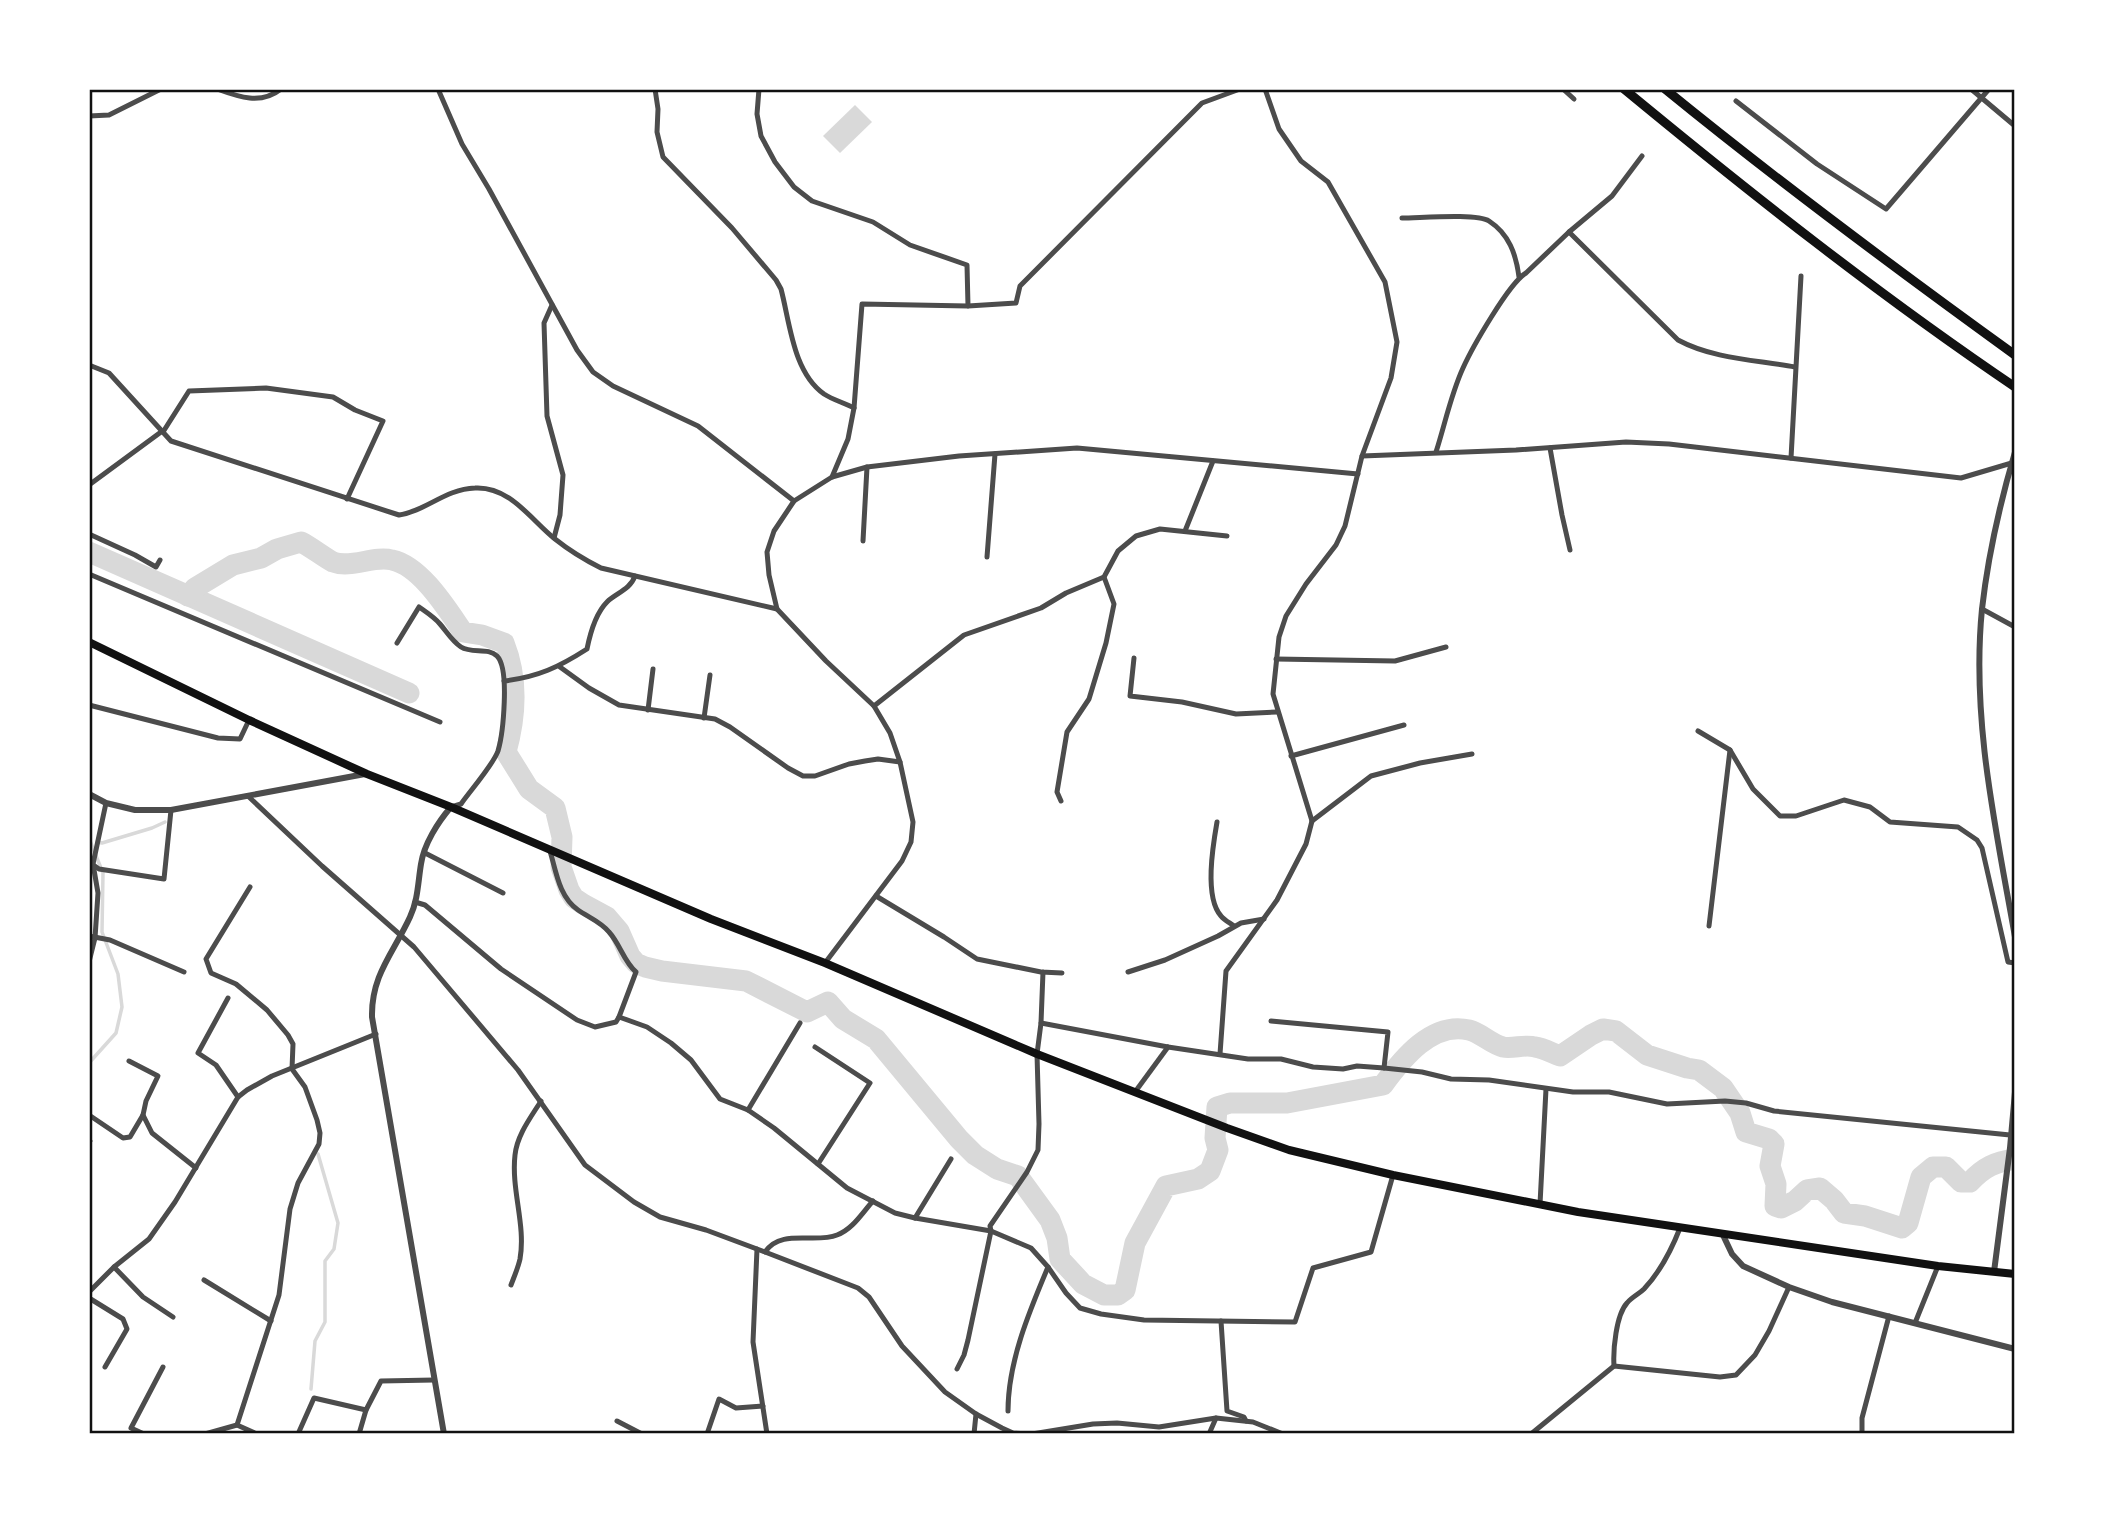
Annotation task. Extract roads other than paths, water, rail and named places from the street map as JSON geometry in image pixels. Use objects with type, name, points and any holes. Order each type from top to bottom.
[{"type":"highway","points":[[1624,89],[1714,164],[1864,279],[2015,387]]},
{"type":"highway","points":[[1665,89],[1898,271],[2015,355]]},
{"type":"highway","points":[[89,642],[367,774],[451,807],[711,919],[825,963],[1037,1054],[1289,1150],[1540,1206],[1938,1266],[2015,1274]]},
{"type":"street","points":[[89,116],[109,115],[161,89]]},
{"type":"street","points":[[216,89],[254,99],[272,96],[281,89]]},
{"type":"street","points":[[438,89],[462,144],[577,351],[593,372],[613,386],[698,426],[794,501]]},
{"type":"street","points":[[655,89],[657,132],[663,157],[732,228],[776,280],[781,289],[803,368],[810,380],[825,395],[854,408]]},
{"type":"street","points":[[759,89],[757,114],[761,136],[775,162],[794,187],[812,201],[873,222],[910,245],[967,265],[968,306]]},
{"type":"street","points":[[832,477],[848,439],[854,408],[862,304],[968,306],[1016,303],[1020,286],[1202,103],[1240,89]]},
{"type":"street","points":[[1220,1054],[1226,971],[1264,919],[1297,865],[1312,821],[1273,694],[1276,659],[1286,616],[1345,526],[1362,456],[1391,379],[1397,342],[1385,282],[1328,182],[1301,161],[1279,129],[1265,89]]},
{"type":"street","points":[[1563,89],[1574,99]]},
{"type":"street","points":[[1971,89],[2015,126]]},
{"type":"street","points":[[1736,100],[1817,164],[1886,209],[1989,89]]},
{"type":"street","points":[[1436,452],[1463,368],[1499,304],[1519,277],[1612,196],[1642,156]]},
{"type":"street","points":[[1402,218],[1458,217],[1488,220],[1510,242],[1517,259],[1519,277]]},
{"type":"street","points":[[1569,232],[1678,340],[1695,349],[1712,353],[1796,367]]},
{"type":"street","points":[[1791,458],[1801,276]]},
{"type":"street","points":[[552,305],[544,323],[547,416],[563,475],[560,515],[554,538]]},
{"type":"street","points":[[89,365],[109,373],[171,441],[399,515],[409,514],[444,495],[475,488],[491,489],[502,493],[581,558],[601,568],[777,609]]},
{"type":"street","points":[[89,485],[162,432],[189,391],[267,387],[333,397],[355,411],[383,421],[347,499]]},
{"type":"street","points":[[1362,456],[1626,442],[1659,443],[1961,478],[2013,463]]},
{"type":"street","points":[[825,963],[902,861],[911,842],[913,822],[900,762],[890,733],[874,706],[826,661],[777,609],[767,552],[774,531],[794,501],[832,477],[867,467],[959,456],[1077,448],[1358,474]]},
{"type":"street","points":[[1550,448],[1570,551]]},
{"type":"street","points":[[2015,452],[1998,522],[1982,609],[1980,672],[1984,751],[1997,845],[2015,937]]},
{"type":"street","points":[[987,557],[995,454]]},
{"type":"street","points":[[1185,531],[1213,461]]},
{"type":"street","points":[[863,541],[867,467]]},
{"type":"street","points":[[874,706],[964,635],[1041,608],[1066,593],[1104,577],[1118,551],[1136,536],[1160,529],[1227,536]]},
{"type":"street","points":[[89,534],[156,567],[160,560]]},
{"type":"street","points":[[89,574],[440,722]]},
{"type":"street","points":[[507,681],[533,677],[560,667],[587,649],[591,633],[605,604],[632,584],[635,576]]},
{"type":"street","points":[[1061,801],[1057,792],[1067,732],[1089,699],[1106,643],[1114,604],[1104,577]]},
{"type":"street","points":[[397,643],[419,607],[439,623],[462,648],[472,652],[489,652],[498,657],[507,681],[497,753],[461,804],[451,807],[440,820],[421,862],[410,918],[374,987],[372,1009],[444,1434]]},
{"type":"street","points":[[1982,609],[2015,627]]},
{"type":"street","points":[[1276,659],[1395,661],[1446,647]]},
{"type":"street","points":[[1134,658],[1130,696],[1182,702],[1236,714],[1277,712]]},
{"type":"street","points":[[560,667],[619,705],[715,719],[803,776],[815,776],[878,759],[900,762]]},
{"type":"street","points":[[648,710],[653,669]]},
{"type":"street","points":[[704,718],[710,675]]},
{"type":"street","points":[[89,705],[218,738],[240,739],[249,720]]},
{"type":"street","points":[[1291,757],[1404,726]]},
{"type":"street","points":[[1698,731],[1730,750],[1753,789],[1780,816],[1796,816],[1844,800],[1870,807],[1890,821],[1958,827],[1977,840],[1982,848],[2008,962],[2015,963]]},
{"type":"street","points":[[1709,926],[1730,750]]},
{"type":"street","points":[[1312,821],[1371,776],[1420,763],[1472,754]]},
{"type":"street","points":[[89,794],[106,803],[135,810],[171,810],[367,774]]},
{"type":"street","points":[[249,797],[414,947],[518,1070],[585,1164],[634,1202],[660,1217],[706,1230],[858,1288],[869,1297],[902,1346],[945,1392],[1005,1432],[1031,1434],[1117,1423],[1159,1427],[1216,1418],[1246,1421],[1283,1434]]},
{"type":"street","points":[[89,962],[98,892],[91,863],[106,803]]},
{"type":"street","points":[[91,863],[99,869],[164,879],[171,810]]},
{"type":"street","points":[[1217,822],[1211,877],[1215,904],[1220,915],[1234,926]]},
{"type":"street","points":[[425,853],[503,893]]},
{"type":"street","points":[[415,902],[425,905],[501,969],[577,1020],[595,1027],[616,1022],[636,972],[609,932],[574,908],[563,893],[554,853]]},
{"type":"street","points":[[237,1425],[279,1295],[290,1209],[298,1183],[319,1144],[320,1133],[305,1087],[292,1069],[293,1044],[288,1035],[267,1010],[236,985],[211,973],[206,959],[250,887]]},
{"type":"street","points":[[876,896],[977,960],[1062,973]]},
{"type":"street","points":[[1128,972],[1165,960],[1241,923],[1264,919]]},
{"type":"street","points":[[92,937],[110,940],[184,972]]},
{"type":"street","points":[[957,1369],[964,1355],[990,1226],[1027,1172],[1038,1150],[1040,1124],[1037,1054],[1041,1023],[1041,971]]},
{"type":"street","points":[[228,998],[198,1053],[216,1065],[238,1097]]},
{"type":"street","points":[[619,1017],[647,1027],[671,1043],[691,1060],[720,1100],[748,1110],[847,1188],[895,1213],[991,1231],[1031,1248],[1080,1308],[1090,1311],[1144,1320],[1295,1322],[1313,1268],[1371,1252],[1393,1175]]},
{"type":"street","points":[[1271,1021],[1388,1032],[1384,1068]]},
{"type":"street","points":[[748,1110],[800,1023]]},
{"type":"street","points":[[1041,1023],[1168,1047],[1248,1059],[1280,1059],[1313,1068],[1384,1068],[1451,1079],[1489,1080],[1573,1093],[1609,1092],[1667,1104],[1725,1101],[1774,1111],[2013,1135]]},
{"type":"street","points":[[89,1292],[114,1267],[149,1239],[196,1168],[238,1097],[264,1081],[376,1034]]},
{"type":"street","points":[[815,1047],[870,1083],[818,1164]]},
{"type":"street","points":[[1135,1092],[1168,1047]]},
{"type":"street","points":[[89,1115],[123,1138],[130,1137],[143,1115],[146,1101],[158,1076],[128,1061]]},
{"type":"street","points":[[1540,1206],[1546,1089]]},
{"type":"street","points":[[1994,1272],[2013,1135],[2015,1092]]},
{"type":"street","points":[[511,1285],[520,1260],[521,1240],[515,1192],[515,1153],[524,1130],[541,1101]]},
{"type":"street","points":[[143,1115],[152,1133],[196,1168]]},
{"type":"street","points":[[915,1218],[951,1159]]},
{"type":"street","points":[[765,1252],[769,1246],[800,1236],[826,1239],[839,1234],[850,1227],[873,1201]]},
{"type":"street","points":[[1614,1366],[1620,1317],[1627,1303],[1642,1292],[1660,1270],[1680,1228]]},
{"type":"street","points":[[1722,1233],[1732,1254],[1743,1266],[1789,1287],[1832,1302],[2015,1349]]},
{"type":"street","points":[[757,1249],[753,1342],[767,1434]]},
{"type":"street","points":[[1915,1323],[1938,1266]]},
{"type":"street","points":[[114,1267],[143,1297],[173,1317]]},
{"type":"street","points":[[1008,1411],[1010,1384],[1028,1316],[1048,1267]]},
{"type":"street","points":[[204,1280],[271,1321]]},
{"type":"street","points":[[1531,1434],[1614,1366],[1720,1377],[1736,1375],[1755,1355],[1789,1287]]},
{"type":"street","points":[[89,1298],[123,1319],[127,1329],[105,1367]]},
{"type":"street","points":[[1862,1434],[1862,1418],[1889,1316]]},
{"type":"street","points":[[1221,1321],[1227,1411],[1244,1417],[1246,1421]]},
{"type":"street","points":[[144,1434],[131,1428],[163,1367]]},
{"type":"street","points":[[359,1434],[366,1410],[381,1381],[434,1380]]},
{"type":"street","points":[[298,1434],[314,1398],[366,1410]]},
{"type":"street","points":[[707,1434],[719,1399],[736,1408],[763,1406]]},
{"type":"street","points":[[974,1434],[976,1414]]},
{"type":"street","points":[[1209,1434],[1216,1418]]},
{"type":"street","points":[[617,1421],[642,1434]]},
{"type":"street","points":[[205,1434],[237,1425],[257,1434]]},
{"type":"street","points":[[1079,1426],[1079,1434]]},
{"type":"waterway","points":[[188,596],[195,588],[233,565],[261,558],[277,549],[301,542],[340,564],[385,559],[403,564],[413,571],[423,579],[463,632],[504,643],[512,670],[514,697],[506,752],[529,789],[555,808],[562,837],[561,867],[569,890],[574,898],[607,917],[619,931],[636,963],[662,971],[746,981],[807,1012],[828,1002],[843,1019],[876,1039],[975,1155],[997,1169],[1018,1176],[1050,1220],[1057,1238],[1060,1259],[1083,1284],[1104,1295],[1118,1295],[1125,1290],[1135,1243],[1166,1186],[1198,1179],[1210,1171],[1218,1150],[1215,1138],[1217,1107],[1230,1103],[1287,1103],[1383,1085],[1419,1044],[1443,1031],[1455,1029],[1473,1031],[1503,1047],[1531,1046],[1560,1056],[1603,1029],[1616,1031],[1647,1055],[1699,1070],[1723,1088],[1740,1113],[1746,1132],[1769,1139],[1774,1144],[1770,1166],[1776,1184],[1775,1206],[1781,1208],[1795,1201],[1807,1190],[1820,1188],[1844,1213],[1865,1216],[1902,1228],[1908,1223],[1921,1177],[1933,1167],[1946,1167],[1961,1182],[1970,1182],[1990,1166],[2015,1159]]},
{"type":"waterway","points":[[89,552],[409,693]]},
{"type":"waterway","points":[[97,842],[102,843],[165,822]]},
{"type":"waterway","points":[[89,1063],[116,1033],[122,1007],[118,974],[102,932],[103,873],[90,841]]},
{"type":"waterway","points":[[311,1389],[315,1341],[325,1322],[325,1261],[334,1249],[338,1223],[318,1154]]}]
